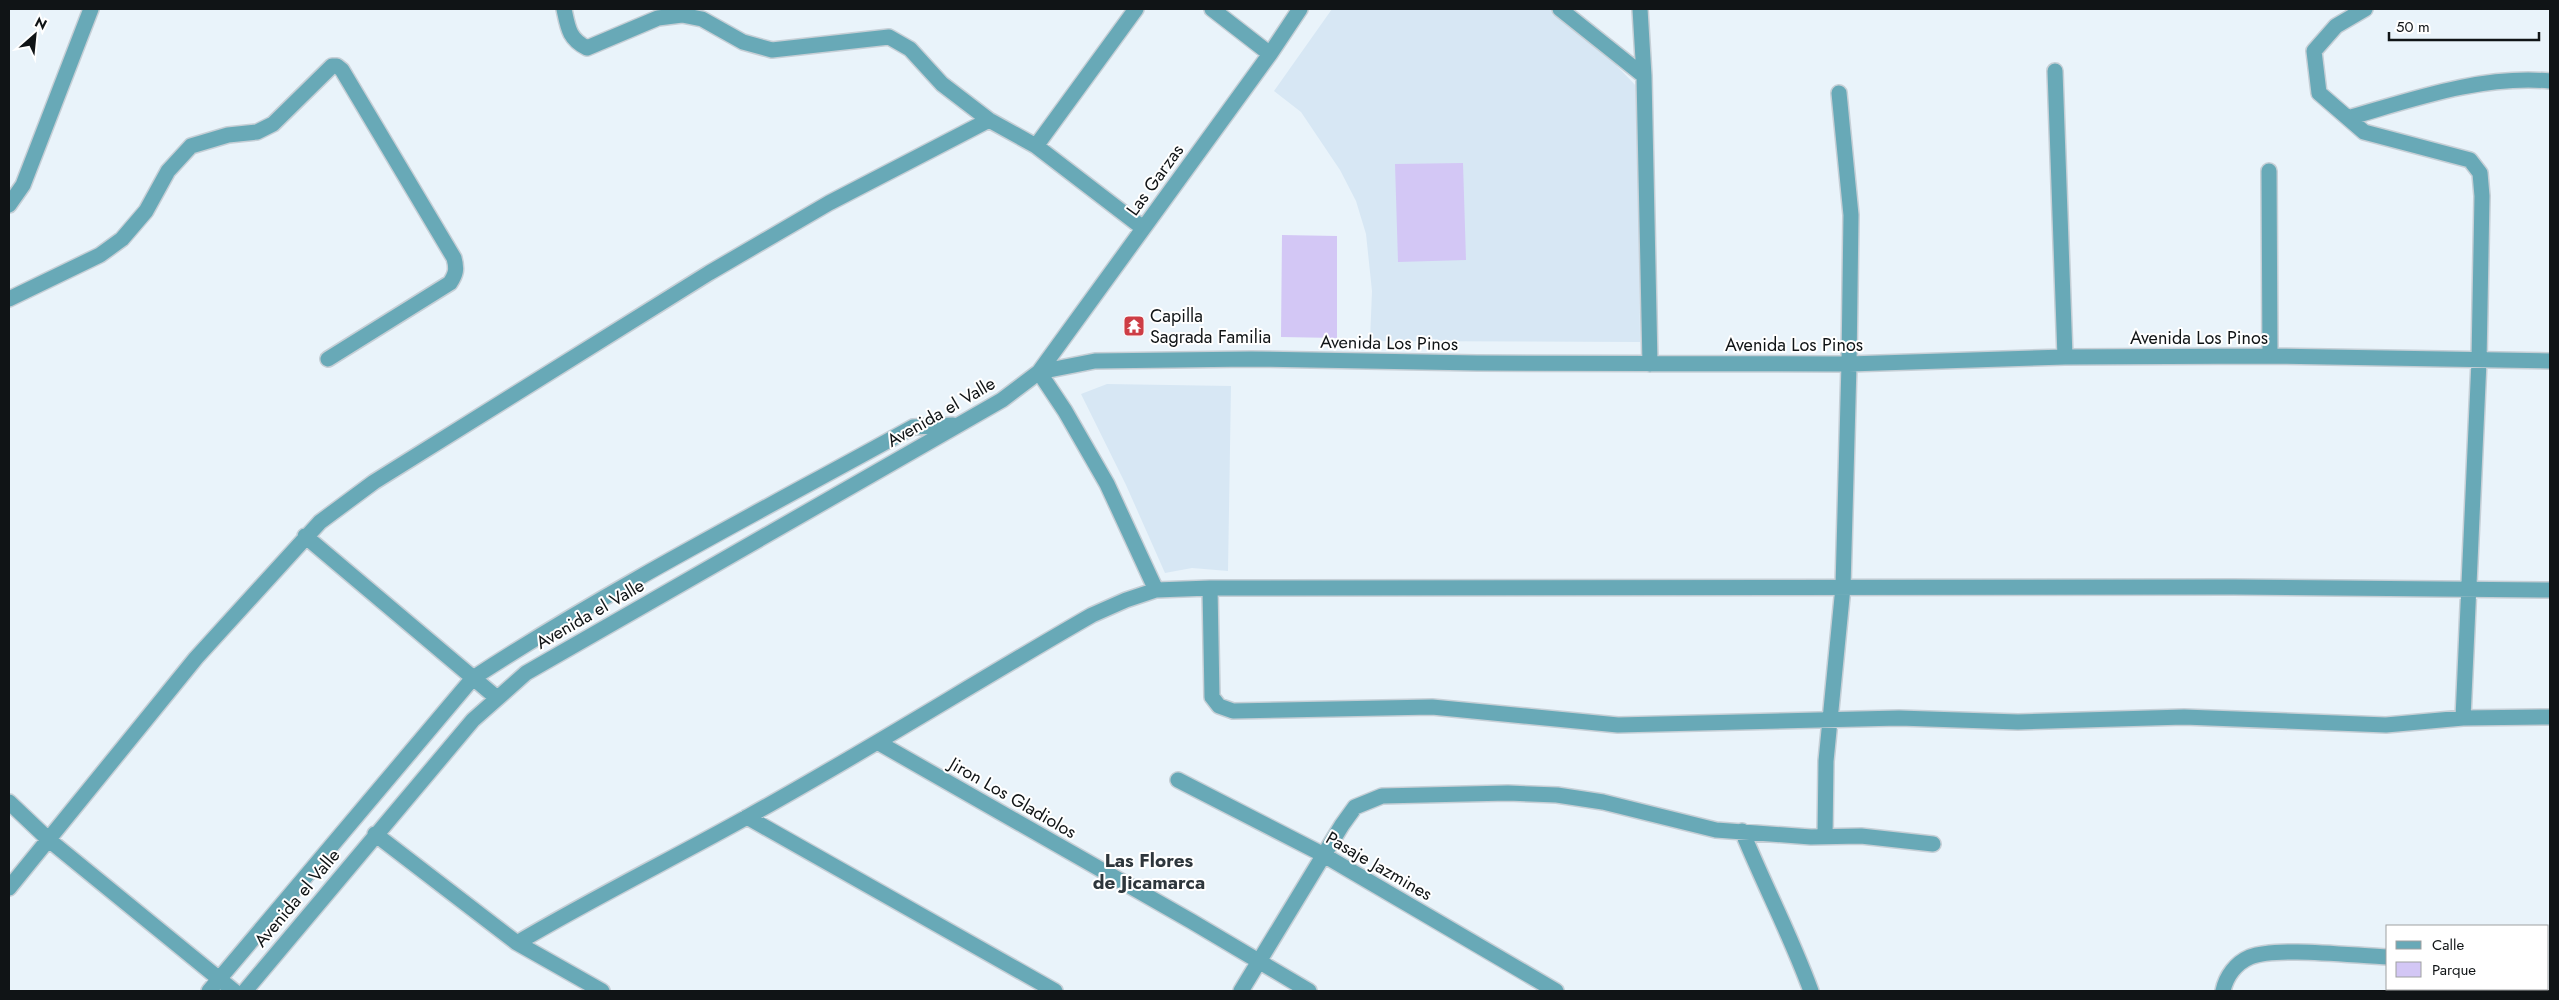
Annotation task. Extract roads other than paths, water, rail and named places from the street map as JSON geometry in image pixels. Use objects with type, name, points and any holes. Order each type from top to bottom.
[{"type":"street","points":[[9,205],[22,185],[91,9]]},
{"type":"street","points":[[564,9],[575,42],[587,48],[658,18],[682,15],[702,19],[743,42],[772,50],[889,37],[910,49],[942,84],[988,120],[1036,146],[1143,228]]},
{"type":"street","points":[[1036,146],[1136,9]]},
{"type":"street","points":[[1212,9],[1270,54]]},
{"type":"street","name":"Las Garzas","points":[[1039,372],[1270,54],[1300,9]]},
{"type":"street","points":[[1560,9],[1578,14],[1644,76]]},
{"type":"street","points":[[1640,9],[1644,76],[1650,364]]},
{"type":"street","points":[[2365,9],[2336,26],[2314,52],[2319,93],[2364,132],[2470,160],[2480,173],[2482,196],[2479,361],[2463,718]]},
{"type":"street","points":[[9,299],[100,255],[122,239],[146,211],[168,170],[191,146],[228,135],[257,132],[273,124],[332,66],[337,66],[342,70],[454,258],[457,267],[456,275],[450,283],[328,359]]},
{"type":"street","points":[[2055,71],[2065,357]]},
{"type":"street","points":[[2348,118],[2481,82],[2507,80],[2550,81]]},
{"type":"street","points":[[1825,836],[1826,761],[1829,719],[1843,587],[1849,364],[1851,215],[1839,92]]},
{"type":"street","points":[[9,888],[196,658],[305,536],[374,482],[709,273],[829,203],[988,120]]},
{"type":"street","points":[[2269,171],[2270,356]]},
{"type":"street","name":"Avenida Los Pinos","points":[[1039,372],[1095,362],[1251,359],[1650,364],[1849,364],[2065,357],[2270,356],[2550,361]]},
{"type":"street","points":[[1039,372],[1065,411],[1107,484],[1156,590]]},
{"type":"street","name":"Avenida el Valle","points":[[244,991],[473,720],[526,672],[1002,400],[1039,372]]},
{"type":"street","points":[[210,991],[473,678],[593,605],[912,427],[957,425]]},
{"type":"street","points":[[305,536],[497,698]]},
{"type":"street","points":[[517,943],[570,912],[747,818],[878,743],[1092,615],[1126,600],[1156,590],[1210,588],[1843,587],[2550,590]]},
{"type":"street","points":[[1210,588],[1212,697],[1219,706],[1233,711],[1432,707],[1618,724],[1899,718],[2018,722],[2184,717],[2386,725],[2463,718],[2550,717]]},
{"type":"street","name":"Jiron Los Gladiolos","points":[[878,743],[1309,991]]},
{"type":"street","name":"Pasaje Jazmines","points":[[1178,780],[1322,854],[1556,991]]},
{"type":"street","points":[[1241,991],[1322,854],[1355,807],[1382,796],[1455,793],[1557,795],[1603,802],[1716,830],[1825,836],[1862,836],[1934,844]]},
{"type":"street","points":[[9,802],[49,840],[234,991]]},
{"type":"street","points":[[747,818],[1055,991]]},
{"type":"street","points":[[1742,831],[1763,880],[1786,926],[1811,991]]},
{"type":"street","points":[[375,834],[517,943],[602,991]]},
{"type":"street","points":[[2222,991],[2235,966],[2252,956],[2284,952],[2386,957]]},
{"type":"place","name":"Capilla Sagrada Familia","points":[[1134,326]]},
{"type":"district","name":"Las Flores de Jicamarca","points":[[1149,871]]}]
